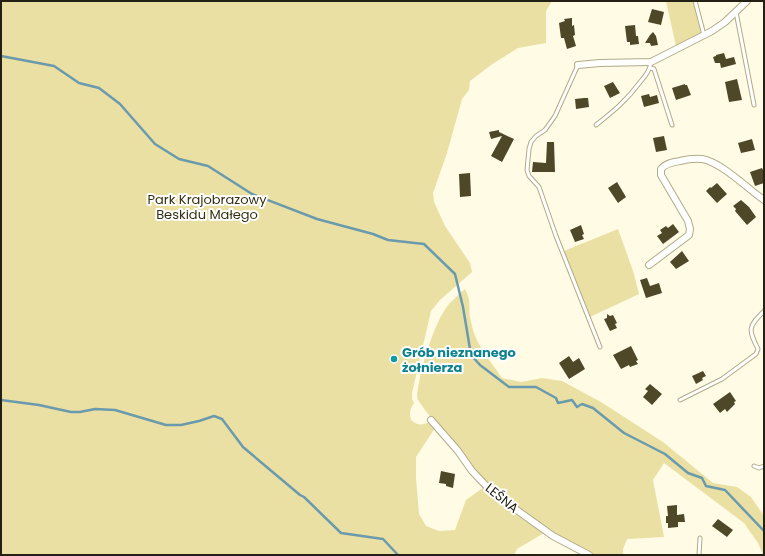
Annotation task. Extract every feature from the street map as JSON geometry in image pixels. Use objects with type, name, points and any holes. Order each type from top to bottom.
[{"type":"street","points":[[578,65],[600,63],[651,65],[725,22],[747,1]]},
{"type":"street","points":[[649,264],[689,235],[690,229],[688,221],[661,174],[661,169],[665,165],[694,158],[704,159],[734,176],[764,200]]},
{"type":"street","name":"LEŚNA","points":[[431,420],[458,451],[472,471],[493,493],[553,536],[590,555]]},
{"type":"lane","points":[[695,1],[704,35]]},
{"type":"lane","points":[[736,12],[754,105]]},
{"type":"lane","points":[[578,65],[555,116],[545,130],[536,136],[531,142],[527,170],[529,176],[539,188],[556,236],[600,347]]},
{"type":"lane","points":[[596,125],[624,102],[651,65],[654,69],[672,125]]},
{"type":"lane","points":[[680,400],[722,379],[756,354],[758,349],[751,332],[751,326],[764,311]]},
{"type":"lane","points":[[754,466],[759,468],[764,466]]},
{"type":"lane","points":[[699,555],[700,538]]},
{"type":"green space","name":"Park Krajobrazowy Beskidu Małego","points":[[1,1],[552,1],[546,11],[546,43],[518,48],[491,65],[470,81],[469,90],[462,99],[447,153],[433,193],[434,202],[445,226],[470,263],[472,272],[440,300],[431,311],[412,393],[414,403],[410,413],[411,420],[413,422],[425,424],[430,422],[435,428],[416,457],[419,514],[426,526],[439,531],[455,530],[466,500],[484,487],[516,515],[544,533],[517,549],[514,555],[1,555]]},
{"type":"green space","points":[[666,1],[693,1],[701,33],[676,46]]},
{"type":"green space","points":[[618,229],[633,271],[639,294],[590,317],[564,251]]},
{"type":"green space","points":[[465,289],[469,299],[470,317],[476,338],[479,345],[502,378],[521,382],[542,378],[562,381],[601,402],[663,442],[713,483],[737,487],[751,497],[764,516],[764,555],[758,543],[744,523],[664,463],[653,480],[664,537],[627,539],[623,549],[623,555],[594,555],[554,533],[495,492],[473,470],[425,410],[417,396],[424,361],[438,323],[449,304]]},
{"type":"building","points":[[652,9],[664,12],[661,25],[648,22]]},
{"type":"building","points":[[572,18],[572,26],[574,25],[575,35],[573,36],[576,46],[567,49],[564,38],[561,38],[559,23],[565,21],[564,19]]},
{"type":"building","points":[[635,25],[636,36],[638,36],[639,44],[630,45],[630,42],[627,42],[625,26]]},
{"type":"building","points":[[653,32],[656,36],[658,45],[651,46],[650,43],[645,43]]},
{"type":"building","points":[[724,53],[726,59],[734,57],[736,64],[721,68],[720,63],[715,63],[713,57]]},
{"type":"building","points":[[737,79],[742,100],[729,102],[725,82]]},
{"type":"building","points":[[613,82],[620,93],[610,98],[604,86]]},
{"type":"building","points":[[685,84],[687,85],[691,95],[676,100],[672,88]]},
{"type":"building","points":[[649,94],[650,97],[657,95],[659,103],[644,107],[641,96]]},
{"type":"building","points":[[588,98],[589,107],[576,109],[575,99]]},
{"type":"building","points":[[499,130],[499,132],[514,139],[502,162],[491,156],[502,136],[491,139],[489,132]]},
{"type":"building","points":[[664,136],[667,150],[656,152],[653,138]]},
{"type":"building","points":[[752,139],[755,150],[741,153],[738,143]]},
{"type":"building","points":[[547,142],[554,142],[555,172],[532,172],[533,162],[546,163]]},
{"type":"building","points":[[762,168],[764,172],[764,183],[755,186],[750,172]]},
{"type":"building","points":[[470,173],[471,196],[460,197],[459,174]]},
{"type":"building","points":[[617,182],[626,197],[618,203],[608,188]]},
{"type":"building","points":[[717,183],[727,194],[717,203],[706,191]]},
{"type":"building","points":[[741,200],[749,207],[756,217],[747,225],[735,211],[736,209],[733,206]]},
{"type":"building","points":[[673,224],[679,232],[663,244],[657,236],[662,233],[660,230],[666,226],[668,228]]},
{"type":"building","points":[[581,225],[584,239],[575,242],[570,230]]},
{"type":"building","points":[[682,251],[689,261],[676,269],[670,262]]},
{"type":"building","points":[[647,278],[650,286],[659,283],[662,293],[646,298],[640,280]]},
{"type":"building","points":[[607,314],[610,316],[613,315],[617,323],[615,324],[617,328],[610,331],[604,319],[607,318]]},
{"type":"building","points":[[631,346],[638,360],[636,361],[638,364],[630,367],[629,365],[621,369],[613,355]]},
{"type":"building","points":[[569,356],[573,362],[579,358],[585,369],[569,379],[559,363]]},
{"type":"building","points":[[703,371],[706,376],[702,378],[703,380],[696,384],[692,376]]},
{"type":"building","points":[[650,384],[662,394],[652,405],[643,397],[648,391],[645,389]]},
{"type":"building","points":[[730,392],[736,401],[734,402],[735,404],[727,412],[725,409],[720,413],[713,404]]},
{"type":"building","points":[[441,471],[455,474],[453,488],[446,486],[446,484],[439,483]]},
{"type":"building","points":[[677,505],[677,515],[684,514],[685,522],[678,522],[678,527],[668,528],[668,523],[666,523],[666,516],[668,516],[667,506]]},
{"type":"building","points":[[718,519],[733,530],[727,537],[712,526]]},
{"type":"waterway","points":[[1,56],[54,66],[79,83],[99,88],[120,104],[155,144],[179,159],[208,166],[252,194],[317,219],[373,234],[388,240],[424,244],[455,274],[463,307],[471,355],[480,365],[509,387],[536,387],[556,398],[558,403],[572,400],[577,407],[582,404],[593,408],[624,433],[665,454],[688,473],[702,478],[706,486],[725,490],[764,531]]},
{"type":"waterway","points":[[1,400],[39,405],[71,412],[95,409],[115,410],[166,425],[181,425],[214,416],[222,419],[243,447],[304,497],[341,533],[383,539],[398,555]]},
{"type":"place","name":"Grób nieznanego żołnierza","points":[[394,359]]}]
